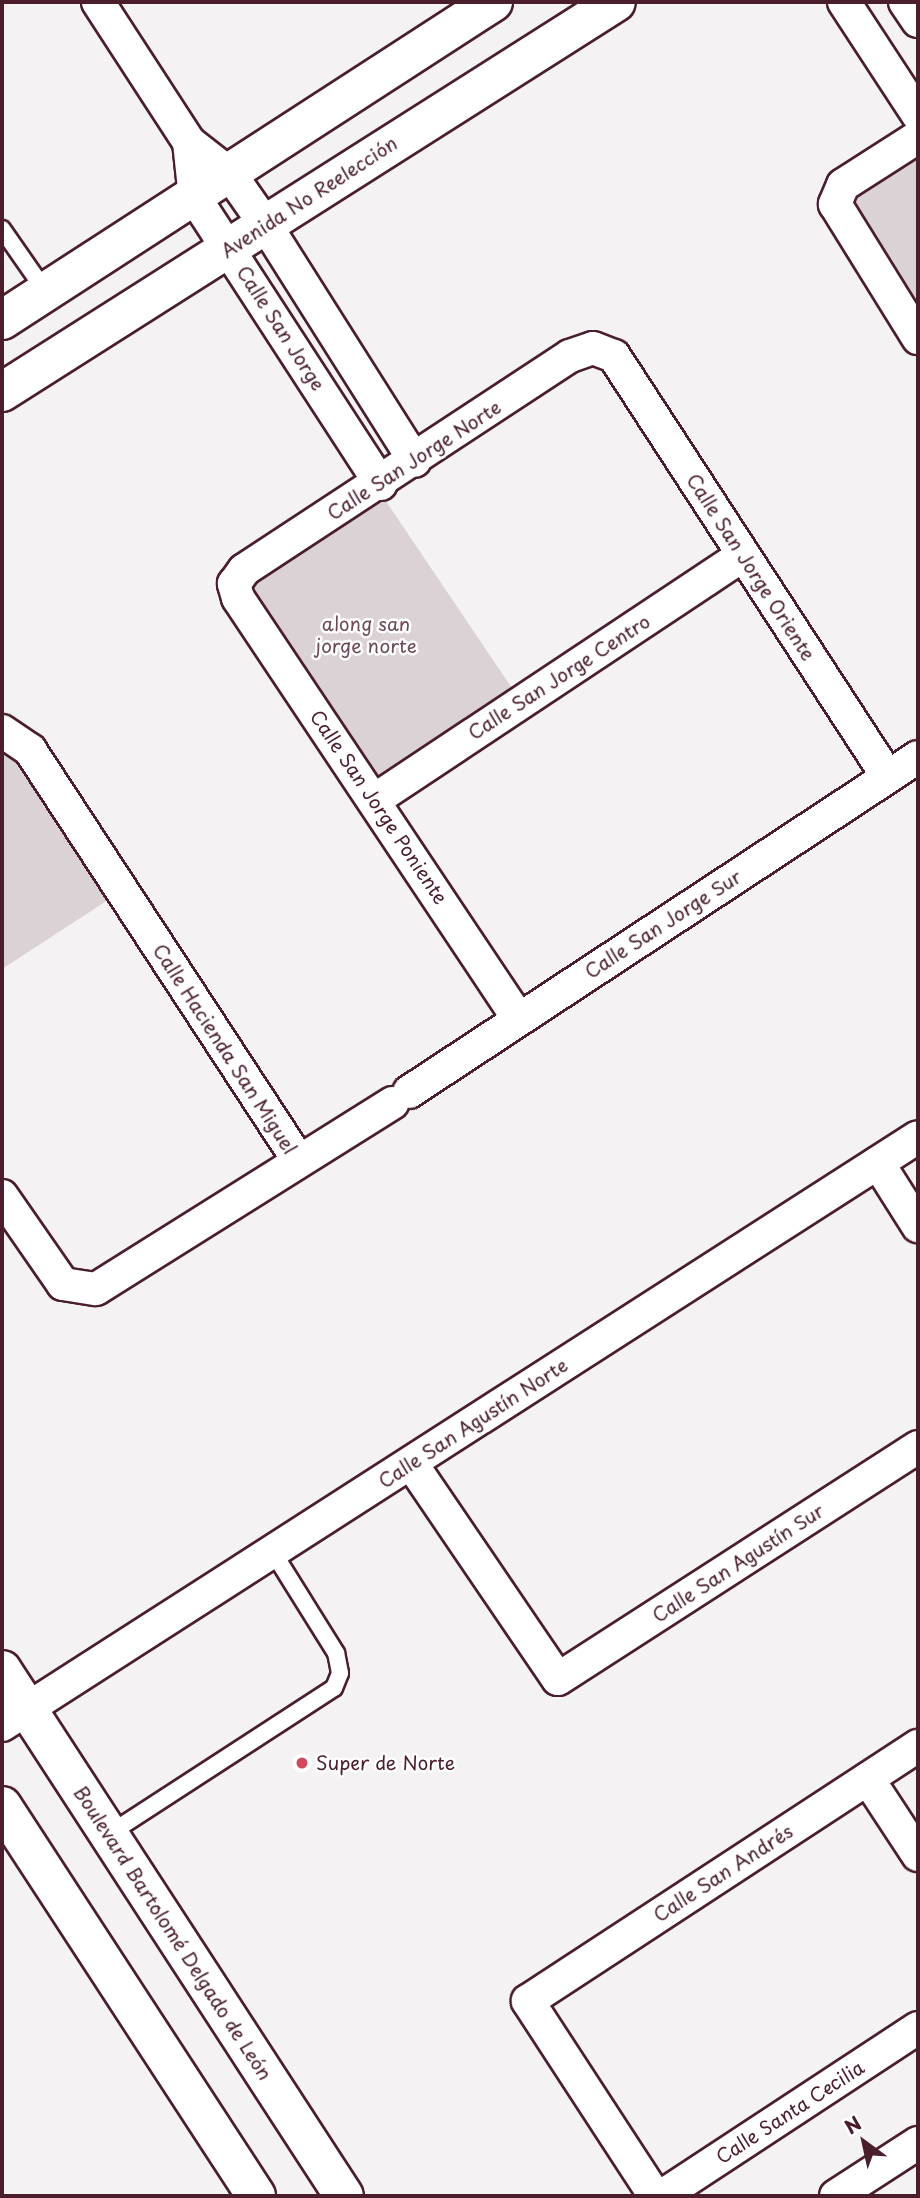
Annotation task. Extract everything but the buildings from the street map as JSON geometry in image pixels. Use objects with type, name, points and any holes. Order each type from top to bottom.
[{"type":"main road","points":[[2,320],[195,198],[493,2]]},
{"type":"main road","name":"Avenida No Reelección","points":[[2,392],[616,2]]},
{"type":"main road","name":"Boulevard Bartolomé Delgado de León","points":[[2,1670],[14,1717],[109,1834],[344,2196]]},
{"type":"main road","points":[[2,1806],[256,2196]]},
{"type":"street","points":[[98,2],[189,142],[230,174],[265,224],[415,461]]},
{"type":"street","points":[[844,2],[918,115]]},
{"type":"street","points":[[905,2],[918,21]]},
{"type":"street","points":[[918,137],[837,193],[839,215],[918,338]]},
{"type":"street","name":"Calle San Jorge","points":[[189,142],[195,198],[382,484]]},
{"type":"street","name":"Calle San Jorge Norte","points":[[238,598],[234,584],[244,570],[382,484],[580,350],[593,348],[614,356]]},
{"type":"street","name":"Calle San Jorge Oriente","points":[[614,356],[888,777]]},
{"type":"street","name":"Calle San Jorge Centro","points":[[376,799],[743,555]]},
{"type":"street","name":"Calle San Jorge Poniente","points":[[238,598],[376,799],[518,1018]]},
{"type":"street","name":"Calle Hacienda San Miguel","points":[[2,731],[30,750],[299,1161],[96,1289],[64,1284],[2,1195]]},
{"type":"street","name":"Calle San Jorge Sur","points":[[299,1161],[400,1098],[918,757]]},
{"type":"street","name":"Calle San Agustín Norte","points":[[14,1717],[918,1137]]},
{"type":"street","points":[[878,1163],[918,1226]]},
{"type":"street","name":"Calle San Agustín Sur","points":[[411,1463],[558,1679],[918,1447]]},
{"type":"street","name":"Calle San Andrés","points":[[656,2196],[528,2001],[918,1746]]},
{"type":"street","points":[[868,1779],[918,1856]]},
{"type":"street","name":"Calle Santa Cecilia","points":[[662,2196],[918,2028]]},
{"type":"street","points":[[836,2196],[918,2143]]},
{"type":"lane","points":[[2,229],[46,292]]},
{"type":"lane","points":[[109,1834],[334,1688],[340,1673],[336,1653],[273,1552]]},
{"type":"green space","points":[[918,142],[918,352],[822,204]]},
{"type":"green space","name":"along san jorge norte","points":[[375,485],[520,701],[370,802],[225,586]]},
{"type":"green space","points":[[6,737],[111,898],[2,969],[2,740]]},
{"type":"place","name":"Super de Norte","points":[[302,1763]]}]
